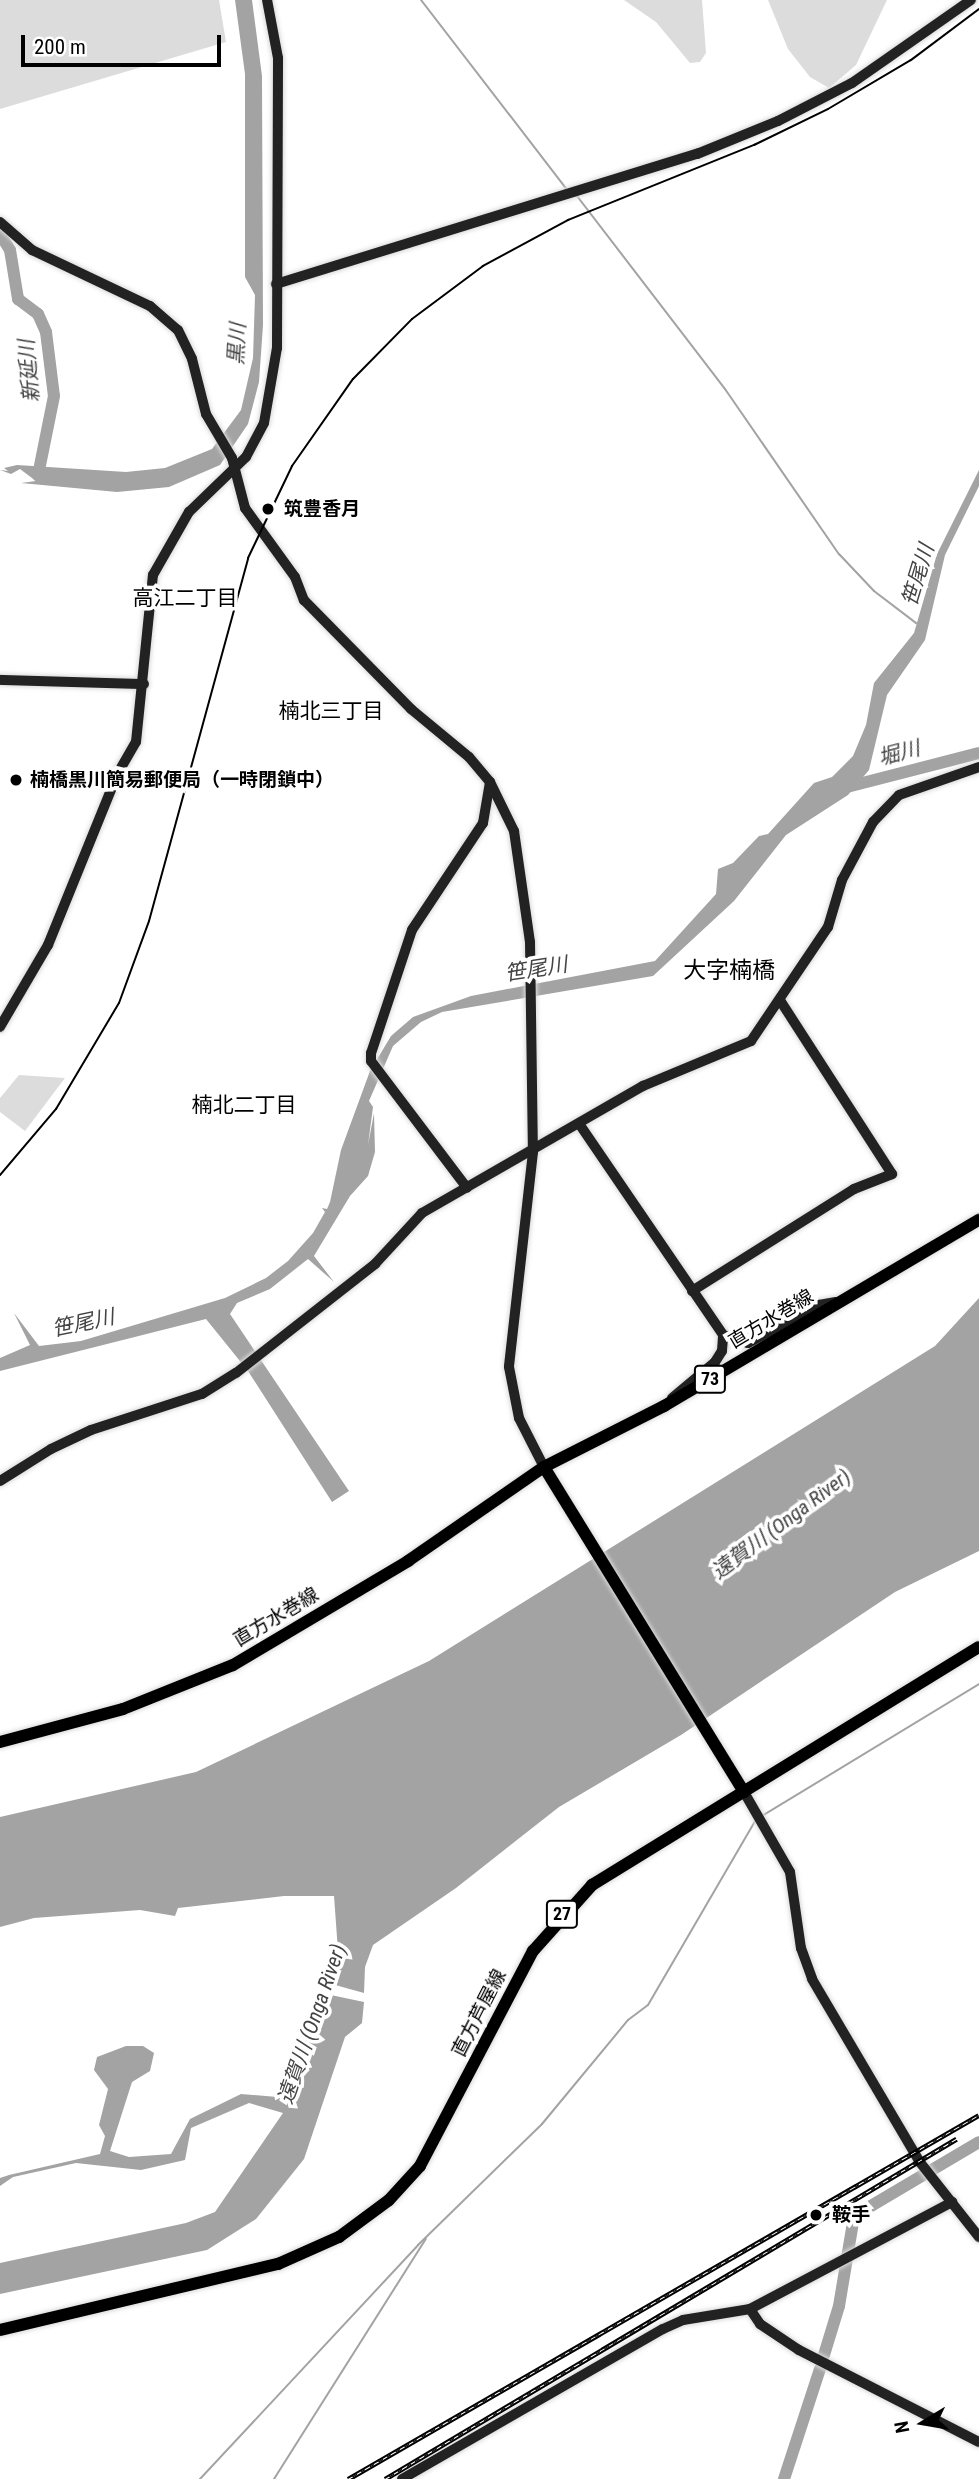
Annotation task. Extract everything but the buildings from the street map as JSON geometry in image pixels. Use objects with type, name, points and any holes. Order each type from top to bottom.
[{"type":"main road","name":"直方水巻線","points":[[0,1742],[123,1709],[233,1665],[408,1561],[546,1470],[664,1406],[979,1220]]},
{"type":"main road","points":[[546,1470],[742,1789]]},
{"type":"main road","name":"直方芦屋線","points":[[0,2330],[278,2264],[339,2238],[371,2215],[420,2166],[549,1929],[592,1885],[742,1789],[979,1647]]},
{"type":"street","points":[[0,1027],[48,945],[118,773],[136,743],[153,575],[189,512],[234,464],[264,423],[274,384],[278,58],[267,0]]},
{"type":"street","points":[[276,284],[697,154],[755,130],[852,83],[971,0]]},
{"type":"street","points":[[0,222],[46,258],[101,281],[166,317],[192,359],[201,403],[234,464],[245,508],[295,577],[312,611],[411,709],[469,757],[501,797],[514,831],[528,909],[533,1147],[509,1367],[519,1418],[546,1470]]},
{"type":"street","points":[[0,680],[144,684]]},
{"type":"street","points":[[0,1481],[51,1448],[202,1394],[236,1373],[375,1264],[422,1213],[463,1183],[580,1125],[643,1086],[751,1041],[781,1002],[828,927],[842,880],[873,822],[899,795],[979,767]]},
{"type":"street","points":[[463,1183],[371,1060],[412,930],[483,822],[490,782]]},
{"type":"street","points":[[692,1291],[854,1189],[892,1174],[781,1002]]},
{"type":"street","points":[[580,1125],[723,1335],[734,1342],[748,1343],[819,1305],[836,1302]]},
{"type":"street","points":[[664,1406],[715,1362],[722,1351],[723,1335]]},
{"type":"street","points":[[742,1789],[790,1872],[805,1965],[914,2151],[979,2237]]},
{"type":"street","points":[[402,2479],[663,2329],[683,2320],[750,2309],[839,2265],[952,2202]]},
{"type":"street","points":[[750,2309],[760,2324],[799,2350],[979,2442]]},
{"type":"shaded area","points":[[0,0],[219,0],[226,42],[0,109]]},
{"type":"shaded area","points":[[624,0],[702,0],[706,53],[700,62],[690,63],[656,22]]},
{"type":"shaded area","points":[[768,0],[887,0],[856,65],[829,88],[810,77],[788,49]]},
{"type":"shaded area","points":[[19,1075],[65,1078],[25,1131],[0,1112],[0,1098]]},
{"type":"water","points":[[235,0],[252,0],[262,76],[263,325],[259,382],[248,424],[220,465],[169,487],[117,492],[21,483],[36,481],[20,469],[11,474],[0,470],[8,471],[4,468],[17,465],[126,472],[165,468],[212,449],[241,410],[253,358],[255,295],[245,277],[245,74]]},
{"type":"water","points":[[979,470],[979,486],[945,555],[925,640],[887,695],[869,770],[848,795],[786,835],[734,901],[653,976],[442,1012],[421,1022],[393,1046],[369,1101],[373,1107],[368,1145],[374,1113],[375,1152],[368,1176],[350,1196],[314,1256],[334,1282],[308,1259],[270,1289],[237,1303],[230,1314],[349,1491],[332,1502],[248,1371],[206,1319],[0,1371],[0,1358],[30,1345],[14,1313],[39,1346],[81,1341],[225,1298],[266,1278],[288,1261],[313,1233],[325,1212],[322,1208],[327,1209],[341,1150],[370,1071],[391,1036],[413,1017],[471,996],[655,961],[716,894],[718,869],[733,863],[759,836],[768,834],[814,783],[832,777],[853,756],[866,725],[874,683],[914,633],[937,554]]},
{"type":"water","name":"遠賀川 (Onga River)","points":[[979,1298],[979,1551],[895,1592],[681,1735],[559,1807],[456,1888],[373,1945],[365,1967],[364,1993],[328,1983],[338,1951],[334,1896],[284,1896],[178,1908],[175,1916],[140,1910],[34,1918],[0,1927],[0,1817],[196,1772],[429,1661],[935,1346]]},
{"type":"water","points":[[326,1994],[364,2002],[362,2023],[345,2037],[304,2159],[256,2219],[207,2250],[0,2294],[0,2263],[186,2223],[215,2212],[283,2113],[249,2103],[191,2128],[185,2160],[141,2170],[76,2163],[13,2177],[0,2186],[0,2178],[9,2175],[100,2154],[105,2136],[99,2125],[108,2089],[94,2070],[97,2057],[126,2046],[143,2046],[154,2053],[150,2071],[132,2082],[110,2151],[129,2157],[171,2154],[190,2119],[241,2094],[289,2098]]},
{"type":"waterway","points":[[421,0],[566,188]]},
{"type":"waterway","name":"笹尾川","points":[[577,196],[725,389],[839,554],[874,591],[916,623]]},
{"type":"waterway","name":"新延川","points":[[0,234],[10,250],[18,299],[38,314],[46,332],[54,396],[38,475]]},
{"type":"waterway","name":"堀川","points":[[843,788],[979,753]]},
{"type":"waterway","points":[[762,1816],[979,1684]]},
{"type":"waterway","points":[[200,2479],[418,2245],[542,2124],[628,2020],[648,2005],[755,1821]]},
{"type":"waterway","points":[[824,2355],[839,2306],[854,2216],[979,2142]]},
{"type":"waterway","points":[[274,2479],[426,2239]]},
{"type":"waterway","points":[[784,2479],[820,2369]]},
{"type":"tram line","points":[[0,1175],[56,1109],[119,1003],[149,921],[248,558],[292,466],[353,379],[412,319],[483,266],[568,220],[754,145],[828,109],[911,60],[979,9]]},
{"type":"railway","points":[[348,2479],[979,2115]]},
{"type":"railway","points":[[385,2479],[956,2139]]},
{"type":"place","name":"筑豊香月","points":[[268,509]]},
{"type":"place","name":"楠橋黒川簡易郵便局（一時閉鎖中）","points":[[16,780]]},
{"type":"place","name":"鞍手","points":[[816,2215]]},
{"type":"district","name":"高江二丁目","points":[[185,598]]},
{"type":"district","name":"楠北三丁目","points":[[331,711]]},
{"type":"district","name":"大字楠橋","points":[[729,971]]},
{"type":"district","name":"楠北二丁目","points":[[244,1105]]},
{"type":"water label","name":"黒川","points":[[237,344]]}]
